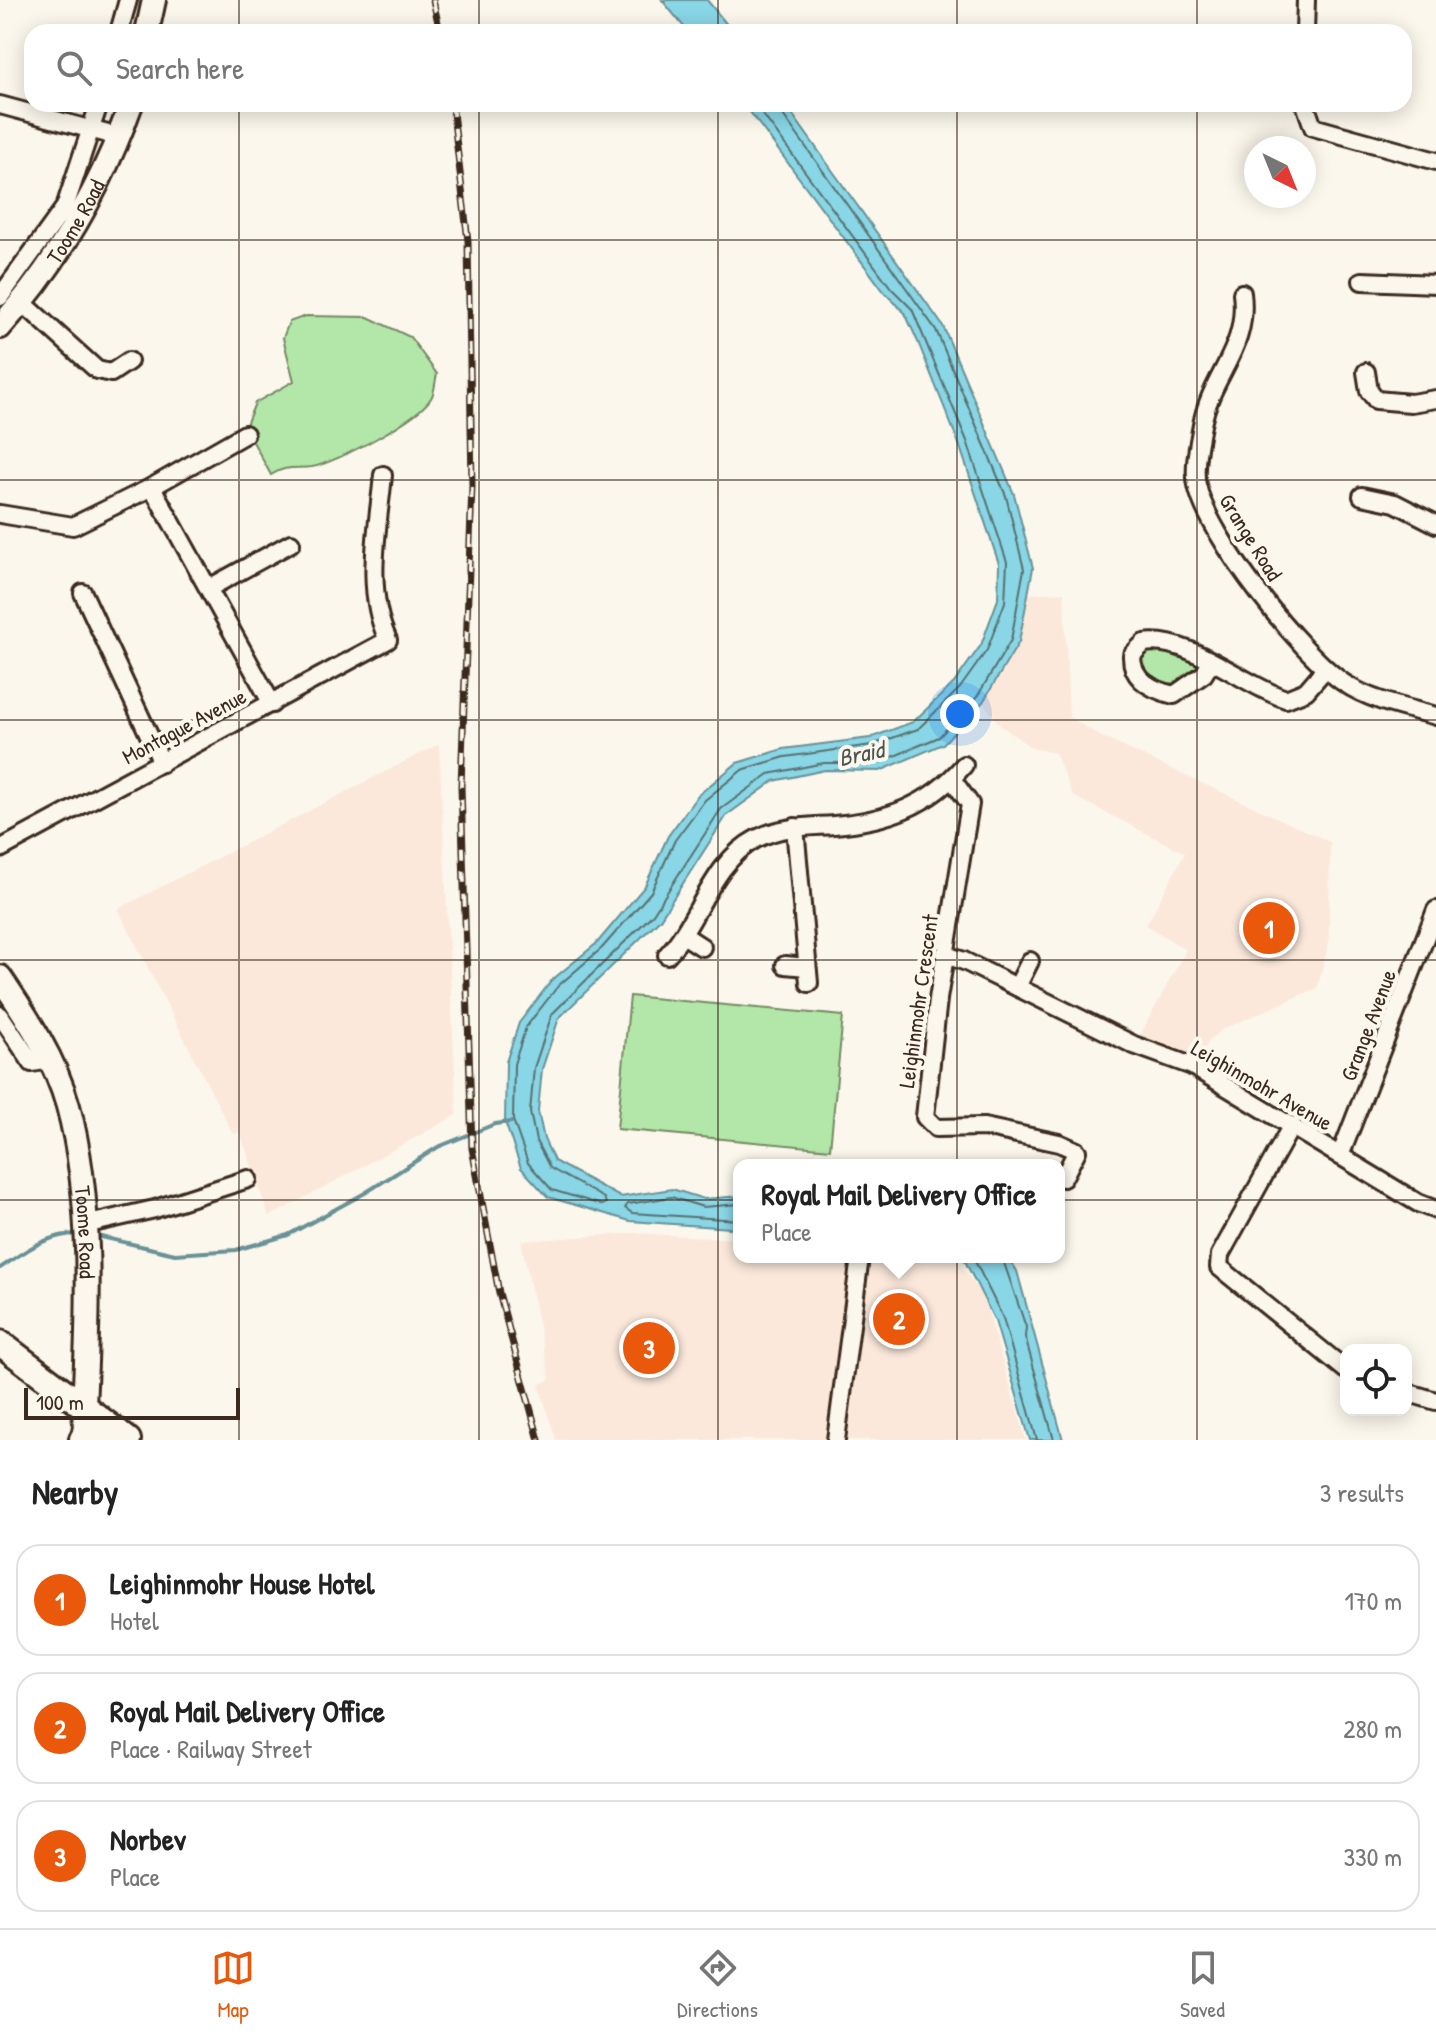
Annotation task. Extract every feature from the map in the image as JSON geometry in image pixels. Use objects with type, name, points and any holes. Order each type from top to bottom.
[{"type":"main road","points":[[149,24],[154,0]]},
{"type":"main road","name":"Toome Road","points":[[0,327],[22,302],[85,205],[128,112]]},
{"type":"main road","name":"Toome Road","points":[[0,977],[50,1060],[69,1108],[84,1230],[88,1330],[83,1409],[87,1426],[81,1440]]},
{"type":"main road","points":[[0,1343],[83,1409],[123,1436]]},
{"type":"main road","points":[[68,1440],[83,1409]]},
{"type":"main road","points":[[81,1440],[123,1436]]},
{"type":"street","points":[[121,24],[128,0]]},
{"type":"street","points":[[1305,24],[1306,0]]},
{"type":"street","points":[[0,105],[24,112]]},
{"type":"street","points":[[25,112],[119,137]]},
{"type":"street","name":"Toome Road","points":[[0,297],[65,207],[97,112]]},
{"type":"street","points":[[1308,112],[1313,127],[1436,161]]},
{"type":"street","points":[[1362,281],[1436,284]]},
{"type":"street","name":"Grange Road","points":[[1242,293],[1245,319],[1202,422],[1196,480],[1201,500],[1243,571],[1296,640],[1325,669],[1367,695],[1436,716]]},
{"type":"street","points":[[22,302],[97,370],[111,373],[129,361]]},
{"type":"street","points":[[1366,372],[1369,391],[1376,400],[1411,403],[1436,399]]},
{"type":"street","points":[[0,514],[73,526],[152,487],[245,434]]},
{"type":"street","name":"Montague Avenue","points":[[0,849],[388,640],[375,603],[374,583],[383,475]]},
{"type":"street","points":[[152,487],[211,587],[272,704]]},
{"type":"street","points":[[1362,496],[1395,503],[1436,524]]},
{"type":"street","points":[[211,587],[291,543]]},
{"type":"street","points":[[83,593],[162,763]]},
{"type":"street","points":[[1211,662],[1204,674],[1174,695],[1148,685],[1132,664],[1137,647],[1154,641],[1211,662],[1286,699],[1306,691],[1325,669]]},
{"type":"street","points":[[667,955],[685,936],[720,872],[752,841],[795,827],[878,820],[912,808],[952,779],[964,765]]},
{"type":"street","name":"Leighinmohr Crescent","points":[[952,779],[970,804],[945,955],[926,1106],[927,1122],[940,1128],[984,1127],[1059,1143],[1077,1151],[1065,1174]]},
{"type":"street","points":[[785,965],[808,975],[795,827]]},
{"type":"street","name":"Grange Avenue","points":[[1340,1156],[1436,910]]},
{"type":"street","points":[[685,936],[702,947]]},
{"type":"street","name":"Leighinmohr Avenue","points":[[945,955],[1134,1045],[1192,1066],[1418,1203],[1436,1210]]},
{"type":"street","points":[[1017,987],[1030,961]]},
{"type":"street","points":[[0,1015],[32,1063],[50,1060]]},
{"type":"street","points":[[1292,1125],[1220,1255],[1219,1267],[1340,1365]]},
{"type":"street","points":[[84,1230],[248,1179]]},
{"type":"street","points":[[836,1440],[859,1263]]},
{"type":"street","points":[[1412,1394],[1436,1401]]},
{"type":"shaded area","points":[[1064,592],[1069,717],[1102,737],[1330,842],[1329,942],[1317,988],[1223,1029],[1210,1039],[1198,1060],[1139,1037],[1186,950],[1146,925],[1185,853],[1073,796],[1055,753],[1032,748],[1001,726],[983,702],[1019,642],[1028,594]]},
{"type":"shaded area","points":[[439,744],[457,1115],[269,1217],[240,1132],[233,1134],[118,909]]},
{"type":"shaded area","points":[[635,1233],[733,1239],[733,1263],[959,1263],[984,1298],[1026,1440],[556,1440],[539,1385],[550,1379],[521,1241]]},
{"type":"green space","points":[[306,316],[368,317],[410,337],[437,374],[434,390],[424,407],[411,417],[357,449],[324,464],[286,469],[271,475],[245,427],[255,403],[294,381],[283,338],[289,322]]},
{"type":"green space","points":[[1151,649],[1197,663],[1198,671],[1182,685],[1168,688],[1145,675],[1139,658]]},
{"type":"green space","points":[[630,996],[843,1016],[830,1149],[617,1129]]},
{"type":"water","points":[[662,0],[707,0],[726,24],[682,24]]},
{"type":"water","name":"Braid","points":[[750,112],[791,112],[943,326],[1014,494],[1033,568],[1019,642],[983,702],[943,744],[880,771],[825,770],[774,781],[727,815],[660,919],[559,1018],[542,1069],[538,1111],[544,1139],[554,1161],[620,1197],[672,1189],[704,1199],[733,1197],[733,1228],[630,1221],[548,1197],[521,1168],[505,1122],[506,1062],[519,1023],[552,980],[597,943],[645,886],[668,836],[698,795],[737,763],[783,749],[870,738],[913,722],[954,683],[981,645],[998,599],[999,564],[959,444],[918,342],[905,313],[885,293]]},
{"type":"water","points":[[966,1263],[1012,1263],[1017,1271],[1063,1440],[1030,1440],[995,1321]]},
{"type":"waterway","points":[[93,1235],[175,1254],[236,1250],[288,1235],[365,1193],[438,1147],[495,1124],[511,1122]]},
{"type":"waterway","points":[[0,1268],[47,1240],[80,1234]]},
{"type":"railway","points":[[433,0],[438,24]]},
{"type":"railway","points":[[453,112],[468,241],[472,486],[461,786],[472,1148],[499,1293],[539,1440]]},
{"type":"place","name":"Leighinmohr House Hotel","points":[[1269,928]]},
{"type":"place","name":"Royal Mail Delivery Office","points":[[899,1319]]},
{"type":"place","name":"Norbev","points":[[649,1348]]}]
